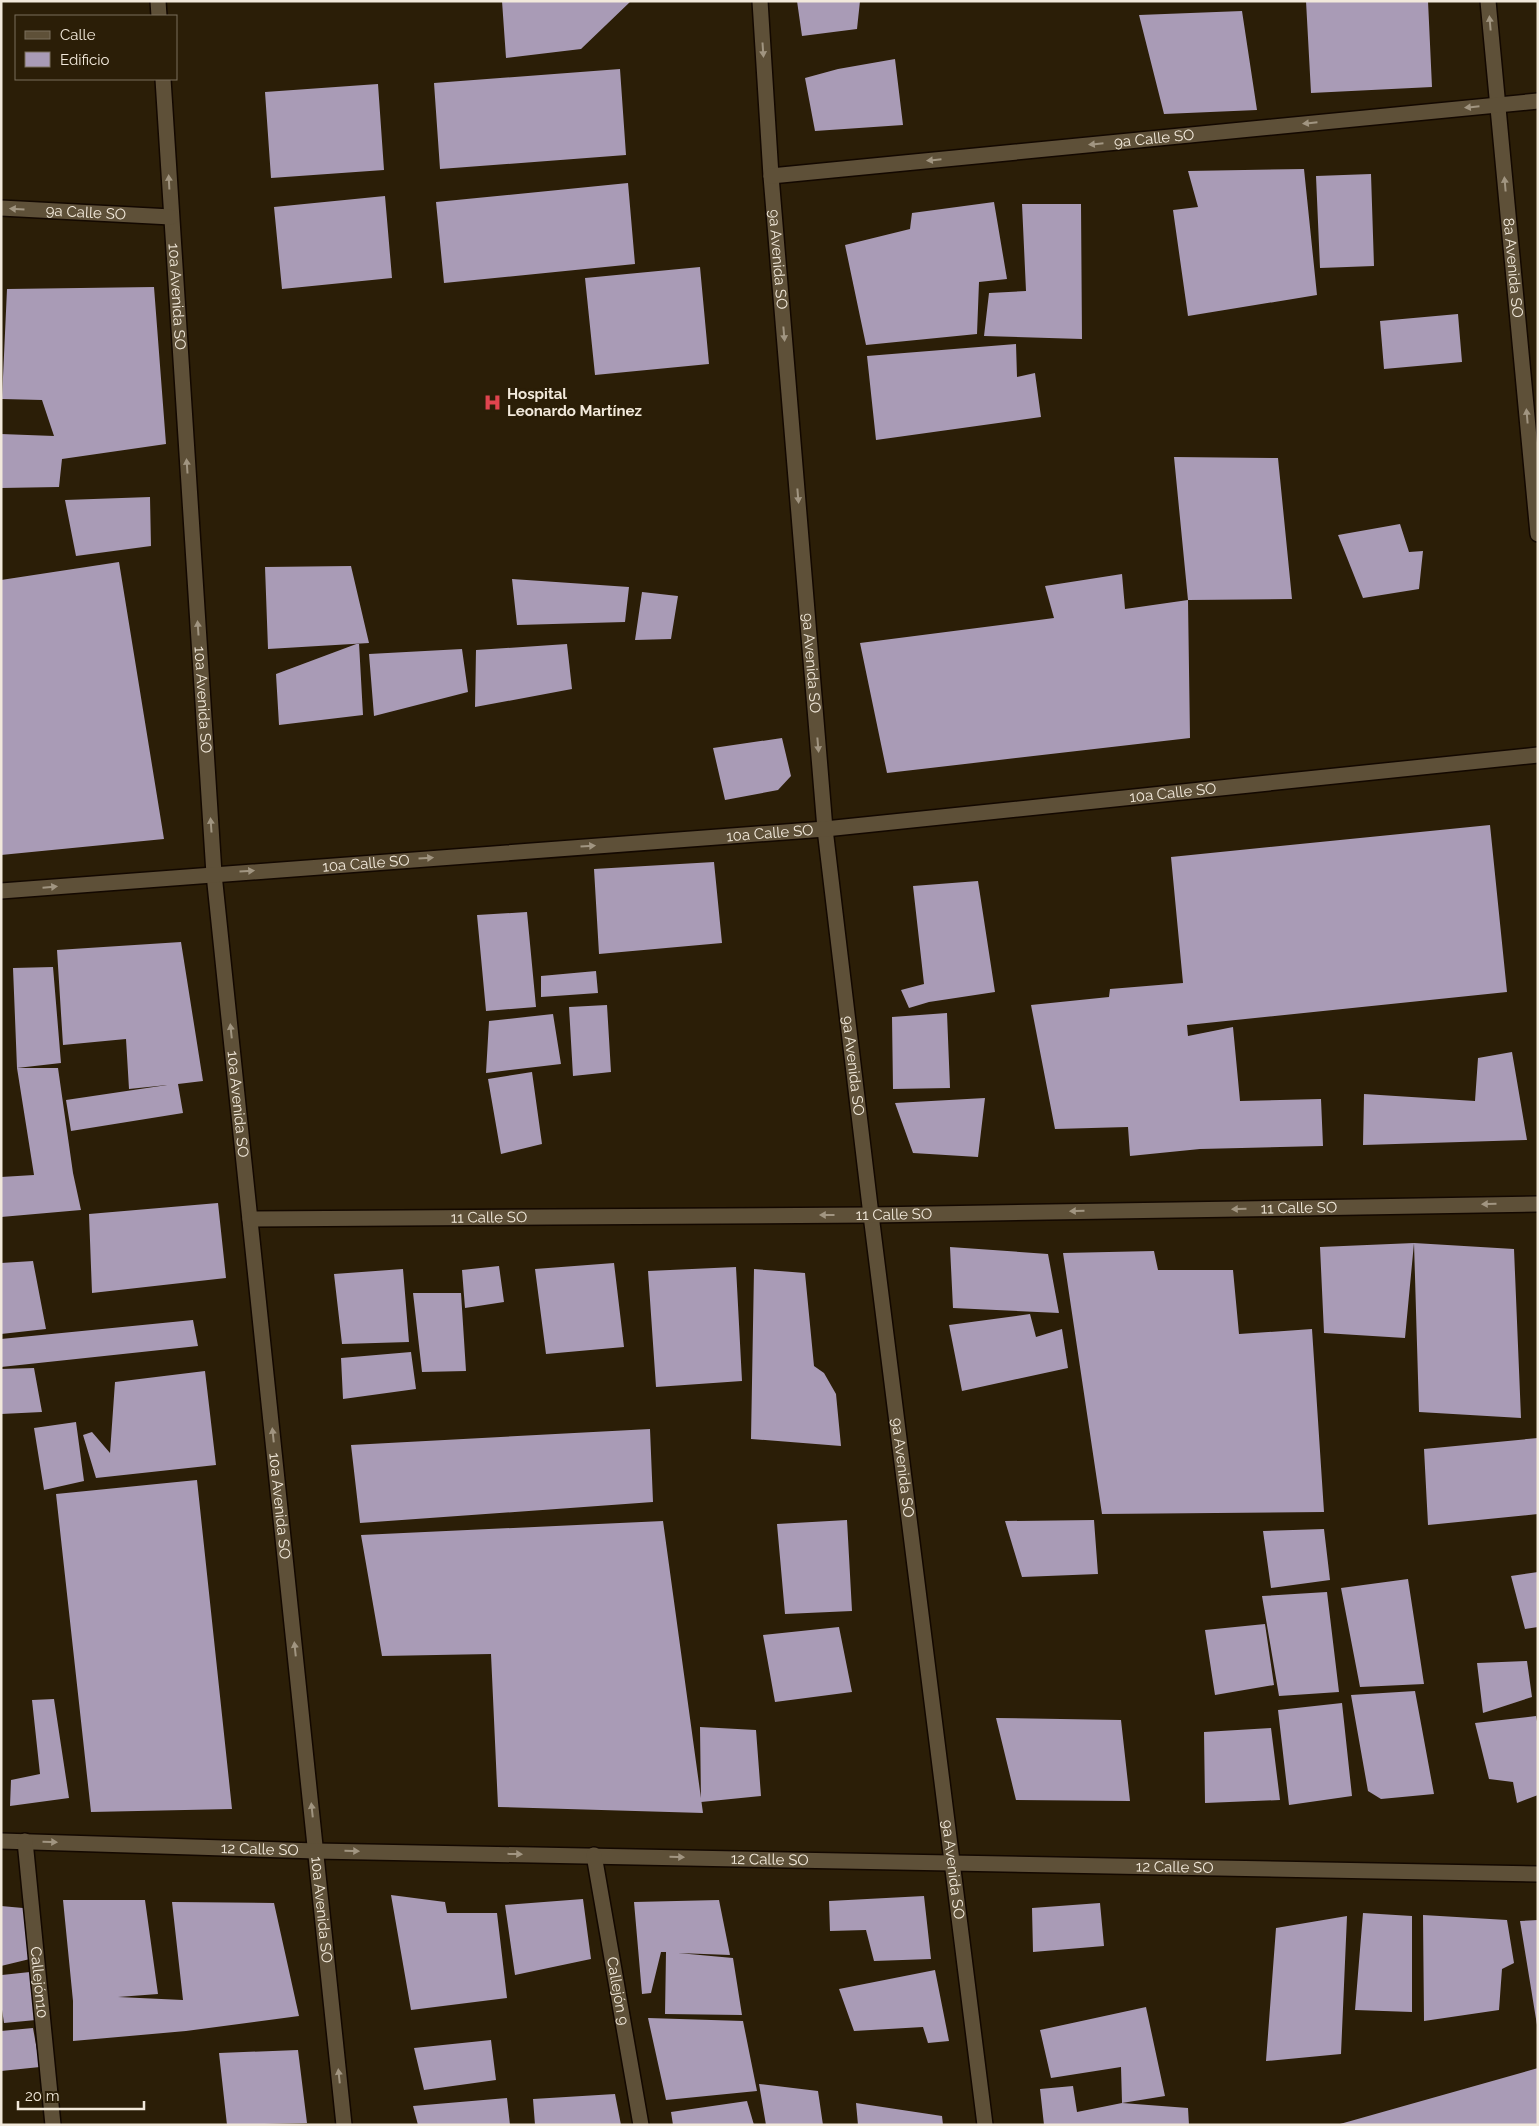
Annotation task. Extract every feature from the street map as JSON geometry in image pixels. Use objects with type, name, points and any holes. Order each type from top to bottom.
[{"type":"street","points":[[158,1],[159,15]]},
{"type":"street","name":"9a Avenida SO","points":[[760,1],[771,176],[825,828],[871,1215],[985,2125]]},
{"type":"street","name":"8a Avenida SO","points":[[1488,1],[1538,534]]},
{"type":"street","name":"10a Avenida SO","points":[[163,80],[214,874],[344,2125]]},
{"type":"street","name":"9a Calle SO","points":[[771,176],[1538,101]]},
{"type":"street","name":"9a Calle SO","points":[[1,208],[171,217]]},
{"type":"street","name":"10a Calle SO","points":[[1,891],[825,828],[1538,755]]},
{"type":"street","name":"11 Calle SO","points":[[250,1218],[871,1215],[1538,1204]]},
{"type":"street","name":"12 Calle SO","points":[[1,1841],[316,1851],[1538,1874]]},
{"type":"street","name":"Callejón10","points":[[26,1841],[53,2125]]},
{"type":"street","name":"Callejón 9","points":[[594,1855],[641,2125]]},
{"type":"building","points":[[502,1],[631,1],[581,49],[506,58]]},
{"type":"building","points":[[797,1],[860,1],[857,29],[802,36]]},
{"type":"building","points":[[1306,1],[1428,1],[1432,87],[1311,93]]},
{"type":"building","points":[[1242,11],[1257,110],[1164,114],[1139,15]]},
{"type":"building","points":[[895,59],[903,125],[815,131],[805,78],[838,69]]},
{"type":"building","points":[[620,69],[626,155],[440,169],[434,83]]},
{"type":"building","points":[[378,84],[384,170],[271,178],[265,92]]},
{"type":"building","points":[[1304,169],[1317,295],[1188,316],[1173,210],[1198,207],[1188,171]]},
{"type":"building","points":[[1371,174],[1374,266],[1320,268],[1316,176]]},
{"type":"building","points":[[628,183],[635,264],[444,283],[436,202]]},
{"type":"building","points":[[385,196],[392,278],[282,289],[274,207]]},
{"type":"building","points":[[994,202],[1007,279],[979,282],[977,334],[866,345],[845,245],[910,229],[912,213]]},
{"type":"building","points":[[1022,204],[1081,204],[1082,339],[984,336],[989,293],[1026,291]]},
{"type":"building","points":[[700,267],[709,364],[595,375],[585,278]]},
{"type":"building","points":[[154,287],[166,444],[62,459],[59,487],[1,488],[1,434],[54,436],[42,400],[2,399],[7,289]]},
{"type":"building","points":[[1458,314],[1462,362],[1384,369],[1380,321]]},
{"type":"building","points":[[1016,344],[1017,377],[1035,373],[1041,417],[876,440],[867,356]]},
{"type":"building","points":[[1174,457],[1278,458],[1292,599],[1188,600]]},
{"type":"building","points":[[150,497],[151,546],[76,556],[65,500]]},
{"type":"building","points":[[1400,524],[1409,552],[1423,551],[1419,589],[1363,598],[1338,535]]},
{"type":"building","points":[[119,562],[164,839],[1,855],[1,580]]},
{"type":"building","points":[[351,566],[369,643],[268,649],[265,567]]},
{"type":"building","points":[[1122,574],[1125,609],[1188,600],[1190,738],[887,773],[860,643],[1054,618],[1045,586]]},
{"type":"building","points":[[512,579],[629,587],[625,622],[517,625]]},
{"type":"building","points":[[642,592],[678,596],[671,639],[635,640]]},
{"type":"building","points":[[359,643],[363,715],[279,725],[276,674]]},
{"type":"building","points":[[567,644],[572,689],[475,707],[476,650]]},
{"type":"building","points":[[462,649],[468,692],[374,716],[369,654]]},
{"type":"building","points":[[782,738],[791,776],[778,790],[725,800],[713,748]]},
{"type":"building","points":[[1490,825],[1507,992],[1187,1025],[1188,1036],[1233,1027],[1240,1101],[1321,1099],[1323,1146],[1200,1149],[1130,1156],[1128,1127],[1055,1129],[1031,1005],[1109,997],[1110,989],[1183,983],[1171,857]]},
{"type":"building","points":[[714,862],[722,943],[599,954],[594,869]]},
{"type":"building","points":[[978,881],[995,992],[929,1002],[909,1008],[901,990],[924,984],[913,886]]},
{"type":"building","points":[[527,912],[536,1007],[486,1011],[477,915]]},
{"type":"building","points":[[181,942],[203,1081],[178,1084],[183,1113],[71,1131],[66,1100],[167,1085],[129,1089],[126,1039],[63,1045],[57,950]]},
{"type":"building","points":[[53,967],[61,1063],[17,1068],[13,968]]},
{"type":"building","points":[[596,971],[598,993],[541,997],[541,976]]},
{"type":"building","points":[[607,1005],[611,1072],[573,1076],[569,1007]]},
{"type":"building","points":[[947,1013],[950,1088],[893,1089],[892,1017]]},
{"type":"building","points":[[553,1014],[561,1064],[486,1073],[489,1021]]},
{"type":"building","points":[[1512,1052],[1527,1140],[1363,1145],[1364,1094],[1475,1101],[1478,1058]]},
{"type":"building","points":[[17,1068],[58,1068],[73,1173],[81,1210],[1,1217],[1,1177],[34,1175]]},
{"type":"building","points":[[532,1072],[542,1144],[501,1154],[488,1079]]},
{"type":"building","points":[[985,1098],[978,1157],[913,1153],[895,1103]]},
{"type":"building","points":[[218,1203],[226,1278],[92,1293],[89,1214]]},
{"type":"building","points":[[1414,1243],[1405,1338],[1324,1333],[1320,1247]]},
{"type":"building","points":[[1414,1243],[1514,1249],[1521,1418],[1419,1412]]},
{"type":"building","points":[[950,1247],[1048,1254],[1059,1313],[953,1308]]},
{"type":"building","points":[[1154,1251],[1158,1270],[1233,1270],[1239,1334],[1312,1329],[1324,1512],[1102,1514],[1063,1253]]},
{"type":"building","points":[[33,1261],[46,1329],[1,1334],[1,1263]]},
{"type":"building","points":[[614,1263],[624,1347],[546,1354],[535,1269]]},
{"type":"building","points":[[499,1266],[504,1302],[465,1308],[462,1270]]},
{"type":"building","points":[[736,1267],[742,1381],[656,1387],[648,1271]]},
{"type":"building","points":[[403,1269],[409,1342],[342,1344],[334,1274]]},
{"type":"building","points":[[754,1269],[805,1273],[814,1366],[824,1373],[836,1394],[841,1446],[751,1439]]},
{"type":"building","points":[[413,1293],[461,1293],[466,1371],[422,1372]]},
{"type":"building","points":[[1030,1314],[1036,1337],[1062,1329],[1068,1368],[962,1391],[949,1325]]},
{"type":"building","points":[[193,1320],[198,1346],[1,1367],[1,1339]]},
{"type":"building","points":[[411,1352],[416,1389],[343,1399],[341,1358]]},
{"type":"building","points":[[34,1368],[42,1412],[1,1414],[1,1369]]},
{"type":"building","points":[[205,1371],[216,1465],[96,1478],[83,1435],[92,1432],[110,1453],[115,1382]]},
{"type":"building","points":[[76,1422],[84,1481],[44,1490],[34,1428]]},
{"type":"building","points":[[650,1429],[653,1502],[360,1523],[351,1445]]},
{"type":"building","points":[[1538,1438],[1538,1514],[1428,1525],[1424,1449]]},
{"type":"building","points":[[197,1480],[232,1809],[91,1812],[56,1494]]},
{"type":"building","points":[[847,1520],[852,1611],[785,1614],[777,1524]]},
{"type":"building","points":[[1094,1520],[1098,1574],[1022,1577],[1005,1521]]},
{"type":"building","points":[[663,1521],[703,1813],[498,1807],[491,1654],[382,1656],[361,1535]]},
{"type":"building","points":[[1324,1529],[1330,1580],[1271,1588],[1263,1531]]},
{"type":"building","points":[[1538,1572],[1538,1627],[1525,1629],[1511,1576]]},
{"type":"building","points":[[1408,1579],[1424,1684],[1360,1687],[1341,1588]]},
{"type":"building","points":[[1327,1592],[1339,1692],[1279,1696],[1262,1596]]},
{"type":"building","points":[[1265,1624],[1274,1685],[1215,1695],[1205,1630]]},
{"type":"building","points":[[839,1627],[852,1692],[775,1702],[763,1635]]},
{"type":"building","points":[[1527,1661],[1532,1697],[1483,1713],[1477,1663]]},
{"type":"building","points":[[1415,1691],[1434,1794],[1381,1799],[1368,1791],[1351,1695]]},
{"type":"building","points":[[54,1699],[69,1798],[10,1806],[11,1780],[40,1774],[32,1700]]},
{"type":"building","points":[[1342,1703],[1352,1796],[1289,1805],[1278,1710]]},
{"type":"building","points":[[1536,1716],[1538,1727],[1538,1795],[1517,1803],[1513,1782],[1489,1779],[1475,1723]]},
{"type":"building","points":[[996,1718],[1121,1720],[1130,1801],[1016,1800]]},
{"type":"building","points":[[700,1727],[756,1730],[761,1796],[701,1802]]},
{"type":"building","points":[[1271,1728],[1280,1800],[1205,1803],[1204,1732]]},
{"type":"building","points":[[391,1895],[445,1902],[447,1913],[497,1913],[507,1998],[411,2010]]},
{"type":"building","points":[[924,1896],[931,1959],[874,1961],[866,1930],[830,1931],[829,1901]]},
{"type":"building","points":[[583,1899],[591,1959],[515,1975],[505,1905]]},
{"type":"building","points":[[63,1900],[145,1900],[158,1994],[118,1997],[183,2000],[172,1902],[274,1903],[299,2016],[186,2031],[73,2041],[73,2001]]},
{"type":"building","points":[[719,1900],[730,1955],[678,1953],[733,1958],[742,2015],[665,2014],[666,1952],[661,1952],[651,1993],[642,1994],[634,1902]]},
{"type":"building","points":[[1100,1903],[1104,1946],[1033,1952],[1032,1908]]},
{"type":"building","points":[[1,1906],[23,1908],[34,1958],[1,1966]]},
{"type":"building","points":[[1363,1913],[1412,1916],[1412,2012],[1355,2010]]},
{"type":"building","points":[[1423,1915],[1507,1920],[1514,1963],[1502,1969],[1499,2010],[1424,2021]]},
{"type":"building","points":[[1347,1916],[1341,2054],[1266,2061],[1276,1928]]},
{"type":"building","points":[[1538,1920],[1538,2024],[1537,2025],[1520,1921]]},
{"type":"building","points":[[935,1970],[949,2041],[928,2043],[923,2027],[854,2031],[839,1989]]},
{"type":"building","points":[[30,1972],[36,2020],[4,2023],[1,2003],[2,1975]]},
{"type":"building","points":[[1146,2007],[1165,2096],[1122,2103],[1121,2067],[1051,2078],[1040,2030]]},
{"type":"building","points":[[648,2018],[743,2021],[757,2091],[666,2100]]},
{"type":"building","points":[[33,2028],[40,2067],[1,2071],[1,2031]]},
{"type":"building","points":[[491,2040],[496,2080],[424,2090],[414,2048]]},
{"type":"building","points":[[298,2050],[307,2123],[227,2125],[219,2053]]},
{"type":"building","points":[[1538,2068],[1538,2125],[1340,2125],[1340,2124]]},
{"type":"building","points":[[759,2084],[818,2091],[823,2125],[766,2125]]},
{"type":"building","points":[[1073,2086],[1077,2112],[1122,2103],[1188,2108],[1189,2125],[1044,2125],[1040,2089]]},
{"type":"building","points":[[615,2094],[621,2125],[535,2125],[533,2099]]},
{"type":"building","points":[[507,2098],[510,2125],[418,2125],[413,2106]]},
{"type":"building","points":[[747,2101],[754,2125],[673,2125],[671,2112]]},
{"type":"building","points":[[856,2103],[942,2116],[943,2125],[858,2125]]},
{"type":"place","name":"Hospital Leonardo Martínez","points":[[493,403]]}]
